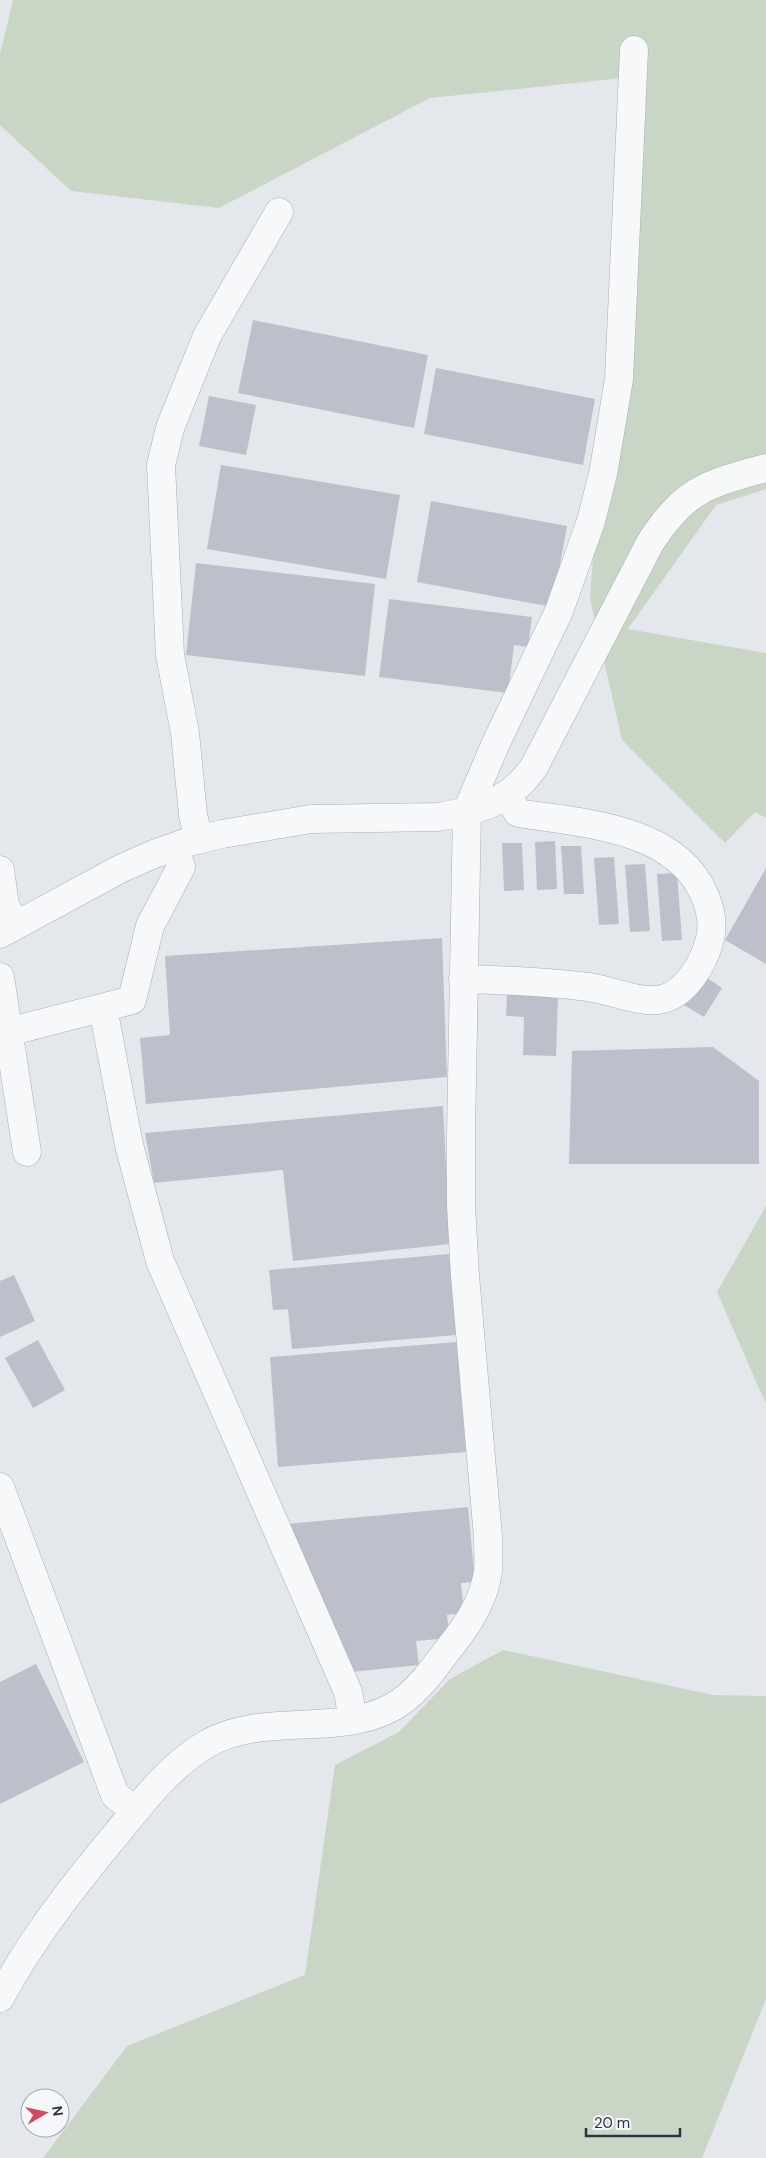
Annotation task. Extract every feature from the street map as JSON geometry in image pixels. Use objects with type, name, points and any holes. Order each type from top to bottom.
[{"type":"street","points":[[0,1998],[54,1912],[159,1782],[181,1761],[207,1744],[235,1732],[265,1726],[353,1720],[374,1716],[402,1702],[424,1680],[462,1632],[479,1603],[488,1571],[488,1537],[465,1276],[461,1205],[467,811],[496,743],[559,611],[585,539],[603,474],[619,379],[634,50]]},
{"type":"street","points":[[8,1032],[132,1000],[150,926],[181,867],[193,815],[184,733],[170,654],[161,466],[170,428],[207,336],[279,212]]},
{"type":"street","points":[[0,870],[8,929],[122,868],[187,843],[310,820],[438,817],[494,803],[523,782],[534,767],[650,543],[666,518],[688,497],[714,483],[766,468]]},
{"type":"street","points":[[463,979],[591,987],[654,1001],[668,998],[680,990],[706,954],[711,937],[711,918],[707,900],[700,883],[675,856],[639,838],[608,828],[518,814],[507,795]]},
{"type":"street","points":[[0,977],[27,1152]]},
{"type":"street","points":[[103,1008],[129,1145],[160,1261],[348,1692],[353,1720]]},
{"type":"street","points":[[0,1487],[115,1795],[135,1812]]},
{"type":"green space","points":[[13,0],[766,0],[766,489],[716,505],[628,629],[766,653],[766,818],[755,812],[725,843],[622,740],[590,599],[625,101],[622,78],[430,98],[219,208],[71,191],[0,125],[0,54]]},
{"type":"green space","points":[[766,1206],[766,1404],[717,1292]]},
{"type":"green space","points":[[503,1650],[713,1695],[766,1696],[766,1999],[702,2158],[43,2158],[58,2138],[70,2138],[70,2122],[127,2046],[305,1975],[335,1765],[399,1732],[450,1679]]},
{"type":"building","points":[[253,320],[428,355],[414,428],[238,393]]},
{"type":"building","points":[[436,368],[595,399],[583,465],[424,434]]},
{"type":"building","points":[[209,396],[256,405],[246,455],[199,446]]},
{"type":"building","points":[[221,465],[400,495],[386,579],[207,549]]},
{"type":"building","points":[[431,501],[567,526],[552,607],[417,582]]},
{"type":"building","points":[[196,563],[375,584],[365,676],[186,655]]},
{"type":"building","points":[[389,599],[532,617],[528,647],[514,645],[508,693],[379,677]]},
{"type":"building","points":[[555,841],[557,889],[537,890],[535,842]]},
{"type":"building","points":[[502,843],[522,843],[524,890],[504,891]]},
{"type":"building","points":[[561,846],[581,846],[584,894],[564,894]]},
{"type":"building","points":[[614,857],[619,924],[599,925],[594,858]]},
{"type":"building","points":[[645,864],[650,931],[630,932],[625,865]]},
{"type":"building","points":[[766,868],[766,964],[725,940]]},
{"type":"building","points":[[677,873],[682,940],[662,941],[657,874]]},
{"type":"building","points":[[442,938],[447,1077],[146,1104],[140,1038],[170,1035],[165,956]]},
{"type":"building","points":[[701,974],[722,988],[704,1017],[682,1004]]},
{"type":"building","points":[[507,993],[558,995],[556,1056],[523,1055],[524,1017],[506,1016]]},
{"type":"building","points":[[713,1047],[759,1081],[759,1164],[569,1164],[572,1051]]},
{"type":"building","points":[[443,1106],[450,1244],[293,1261],[283,1170],[154,1183],[145,1133]]},
{"type":"building","points":[[449,1254],[456,1335],[292,1349],[288,1309],[273,1310],[269,1270]]},
{"type":"building","points":[[14,1275],[35,1321],[0,1337],[0,1281]]},
{"type":"building","points":[[38,1340],[65,1390],[33,1408],[5,1358]]},
{"type":"building","points":[[457,1342],[466,1452],[278,1467],[270,1357]]},
{"type":"building","points":[[468,1507],[475,1582],[461,1583],[464,1613],[447,1615],[450,1638],[416,1641],[419,1665],[351,1672],[287,1524]]},
{"type":"building","points":[[36,1664],[84,1762],[0,1804],[0,1682]]}]
